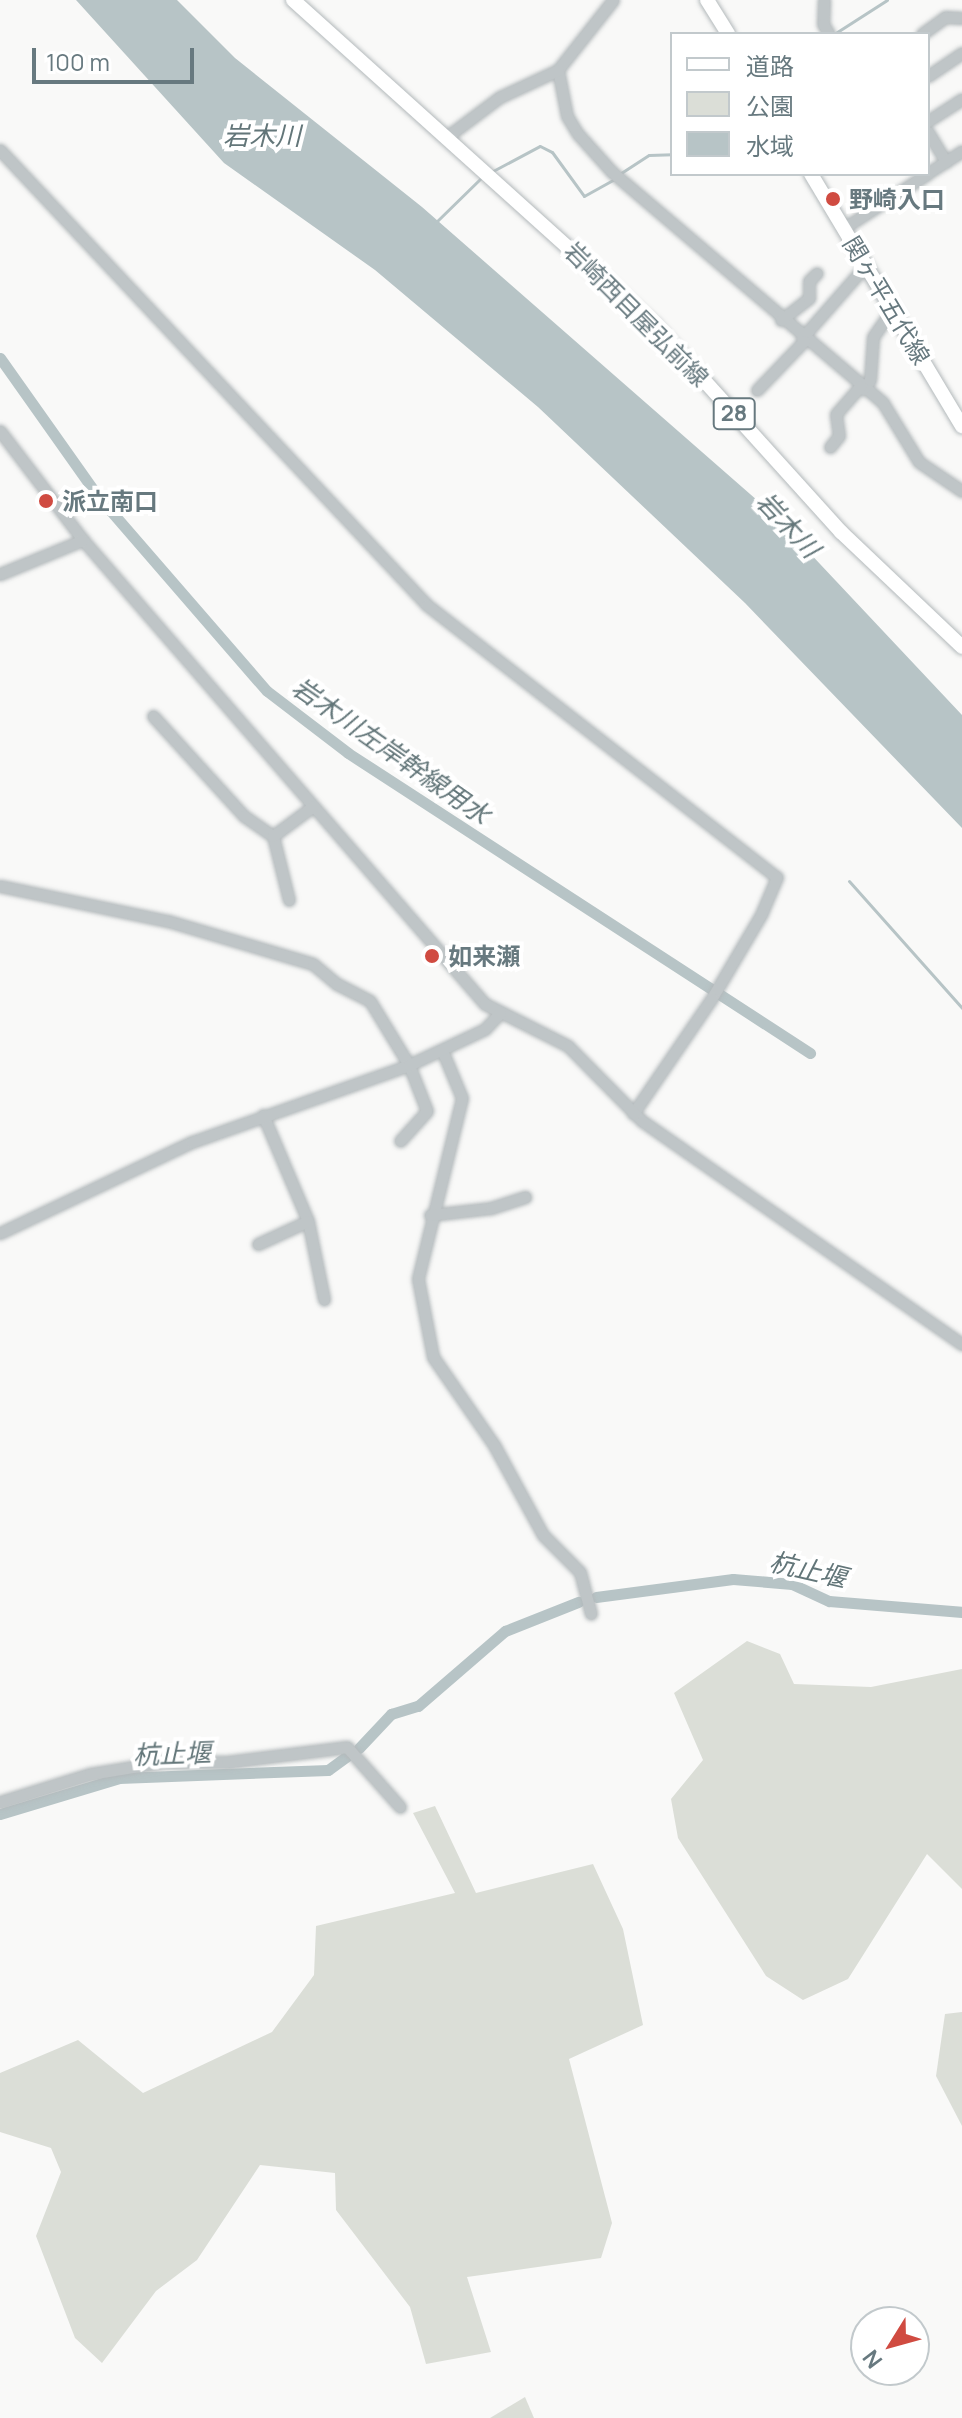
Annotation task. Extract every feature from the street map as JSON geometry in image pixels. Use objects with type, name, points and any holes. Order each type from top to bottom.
[{"type":"main road","name":"岩崎西目屋弘前線","points":[[293,0],[480,164],[654,325],[841,532],[962,647]]},
{"type":"main road","points":[[707,0],[727,32]]},
{"type":"main road","name":"関ヶ平五代線","points":[[812,176],[962,426]]},
{"type":"street","points":[[448,136],[500,97],[558,70],[613,0]]},
{"type":"street","points":[[824,0],[823,24],[827,32]]},
{"type":"street","points":[[925,32],[945,17],[962,18]]},
{"type":"street","points":[[930,75],[962,53]]},
{"type":"street","points":[[558,70],[567,116],[612,172],[803,339],[883,403],[919,462],[962,491]]},
{"type":"street","points":[[930,120],[962,99]]},
{"type":"street","points":[[930,135],[946,162]]},
{"type":"street","points":[[0,150],[427,605],[777,877],[762,913],[712,998],[633,1114]]},
{"type":"street","points":[[930,173],[962,151]]},
{"type":"street","points":[[844,228],[925,176]]},
{"type":"street","points":[[757,390],[866,265]]},
{"type":"street","points":[[781,320],[809,298],[809,281],[817,273]]},
{"type":"street","points":[[830,447],[839,436],[836,414],[870,380],[873,337],[892,310]]},
{"type":"street","points":[[0,431],[83,540],[465,983],[500,1013],[568,1046],[633,1114],[962,1344]]},
{"type":"street","points":[[0,574],[83,540]]},
{"type":"street","points":[[153,716],[244,816],[273,836],[289,900]]},
{"type":"street","points":[[273,836],[312,807]]},
{"type":"street","points":[[0,886],[168,921],[313,964],[370,1001],[409,1065],[427,1111],[400,1141]]},
{"type":"street","points":[[0,1233],[123,1172],[263,1115],[409,1065],[485,1029],[500,1013]]},
{"type":"street","points":[[442,1050],[462,1098],[430,1215],[418,1279],[433,1357],[494,1445],[543,1535],[580,1572],[591,1614]]},
{"type":"street","points":[[263,1115],[308,1221],[324,1299]]},
{"type":"street","points":[[430,1215],[491,1208],[525,1197]]},
{"type":"street","points":[[258,1244],[308,1221]]},
{"type":"street","points":[[0,1802],[90,1774],[163,1762],[227,1762],[347,1747],[400,1807]]},
{"type":"green space","points":[[747,1641],[780,1654],[794,1684],[871,1687],[962,1669],[962,1889],[927,1854],[848,1979],[803,2000],[766,1976],[678,1838],[671,1799],[703,1760],[674,1693]]},
{"type":"green space","points":[[435,1806],[476,1893],[593,1864],[623,1929],[643,2025],[569,2059],[612,2223],[601,2258],[467,2277],[491,2352],[426,2364],[410,2307],[336,2210],[335,2173],[260,2165],[197,2260],[156,2291],[102,2363],[75,2338],[36,2236],[61,2172],[51,2148],[0,2132],[0,2073],[78,2040],[143,2093],[272,2032],[314,1975],[316,1926],[455,1893],[413,1813]]},
{"type":"green space","points":[[962,2012],[962,2126],[936,2076],[945,2014]]},
{"type":"green space","points":[[525,2397],[534,2418],[490,2418]]},
{"type":"water","name":"岩木川","points":[[76,0],[177,0],[235,58],[422,207],[773,514],[962,715],[962,828],[745,603],[538,407],[375,270],[224,163]]},
{"type":"waterway","points":[[837,32],[887,0]]},
{"type":"waterway","points":[[491,172],[540,146],[552,152],[584,196],[616,178]]},
{"type":"waterway","points":[[621,173],[649,155],[670,154]]},
{"type":"waterway","points":[[435,223],[481,178]]},
{"type":"waterway","name":"岩木川左岸幹線用水","points":[[0,358],[97,495],[267,691],[348,753],[810,1053]]},
{"type":"waterway","points":[[849,881],[962,1008]]},
{"type":"waterway","name":"杭止堰","points":[[596,1597],[733,1579],[792,1584],[829,1601],[962,1612]]},
{"type":"waterway","name":"杭止堰","points":[[359,1748],[391,1714],[418,1706],[505,1631],[578,1602]]},
{"type":"waterway","name":"杭止堰","points":[[0,1814],[119,1778],[328,1770],[346,1757]]},
{"type":"place","name":"野崎入口","points":[[833,199]]},
{"type":"place","name":"派立南口","points":[[46,501]]},
{"type":"place","name":"如来瀬","points":[[432,956]]}]
